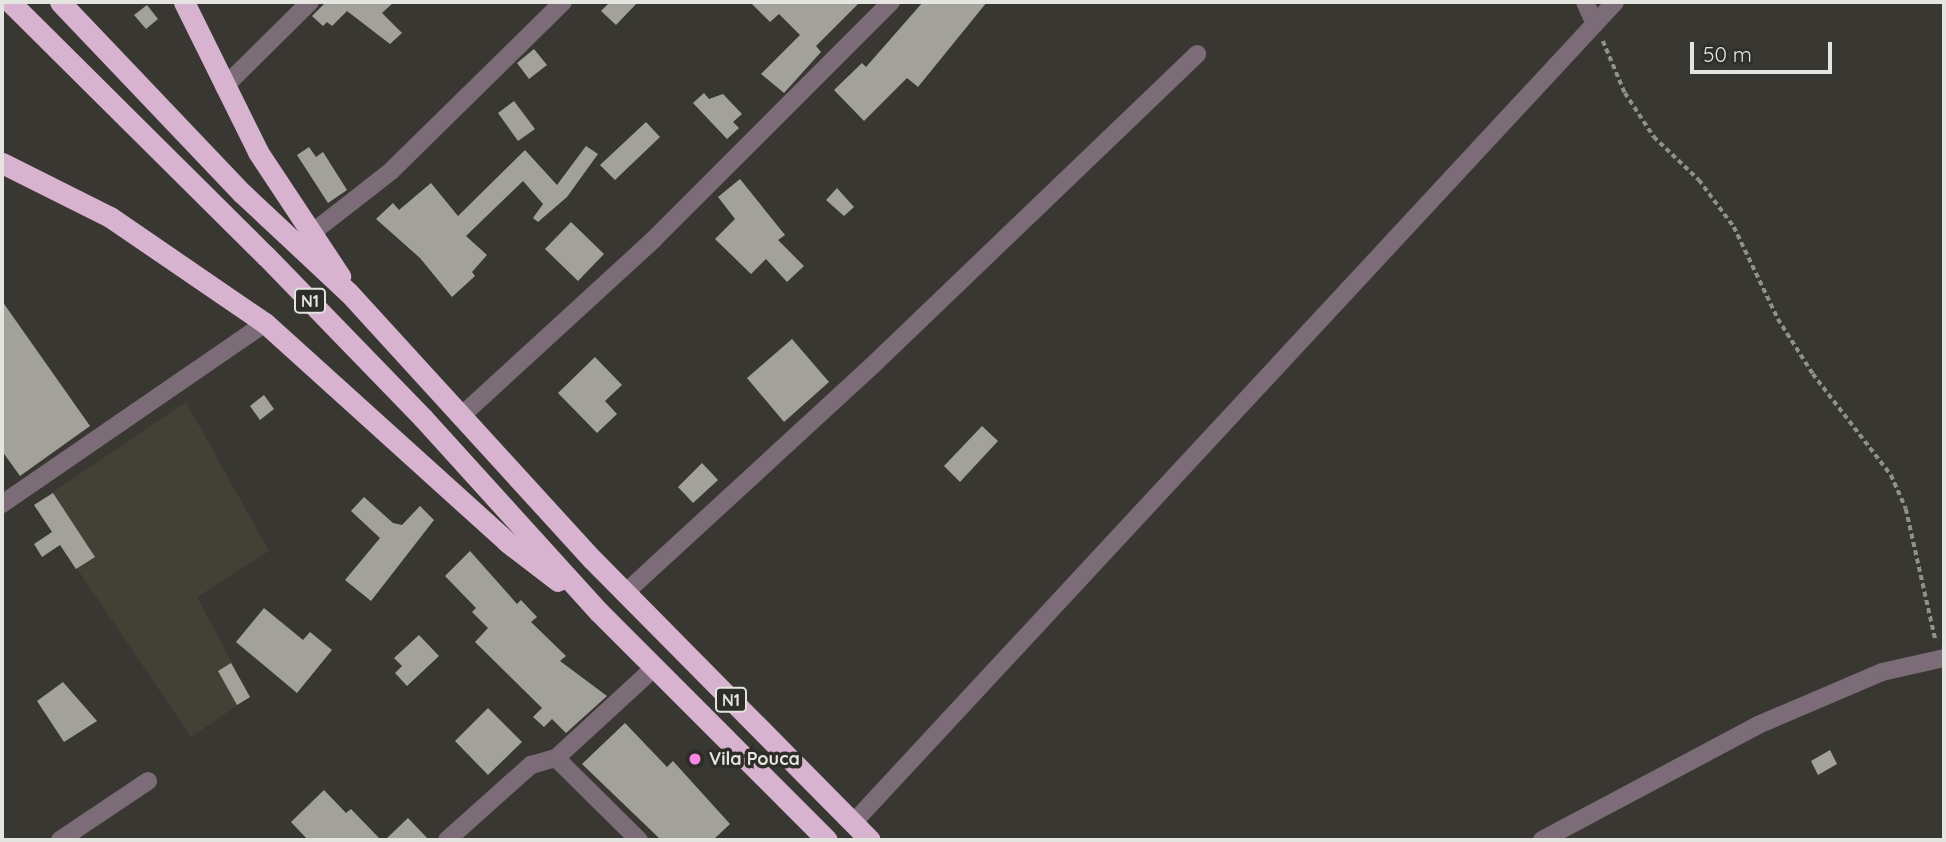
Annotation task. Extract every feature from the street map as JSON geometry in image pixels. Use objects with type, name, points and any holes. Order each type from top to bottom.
[{"type":"highway","name":"N1","points":[[10,2],[405,399],[599,612],[827,840]]},
{"type":"highway","name":"N1","points":[[60,2],[242,193],[349,293],[460,417],[625,593],[870,840]]},
{"type":"highway","points":[[184,2],[258,152],[313,232],[349,293]]},
{"type":"highway","points":[[2,163],[110,218],[265,323],[507,542],[599,612]]},
{"type":"street","points":[[224,87],[310,2]]},
{"type":"street","points":[[313,232],[391,172],[564,2]]},
{"type":"street","points":[[460,417],[653,240],[891,2]]},
{"type":"street","points":[[1585,2],[1595,24]]},
{"type":"street","points":[[853,823],[1615,2]]},
{"type":"street","points":[[625,593],[876,362],[1196,54]]},
{"type":"street","points":[[2,503],[265,323]]},
{"type":"street","points":[[1542,840],[1758,725],[1882,672],[1942,658]]},
{"type":"street","points":[[447,840],[530,765],[556,758],[655,667]]},
{"type":"street","points":[[556,758],[639,840]]},
{"type":"street","points":[[60,840],[148,781]]},
{"type":"path","points":[[1595,24],[1632,104],[1654,137],[1699,180],[1734,227],[1806,363],[1891,475],[1906,509],[1942,658]]},
{"type":"shaded area","points":[[186,402],[269,551],[197,597],[250,697],[191,737],[34,505]]},
{"type":"building","points":[[326,2],[394,2],[382,13],[402,33],[390,44],[347,11],[332,26],[327,22],[323,26],[312,16]]},
{"type":"building","points":[[610,2],[638,2],[616,25],[601,11]]},
{"type":"building","points":[[750,2],[860,2],[816,46],[821,52],[784,93],[761,74],[800,35],[779,14],[770,22]]},
{"type":"building","points":[[923,2],[987,2],[918,87],[907,78],[864,121],[834,90],[862,63],[866,67]]},
{"type":"building","points":[[147,5],[158,19],[146,29],[134,15]]},
{"type":"building","points":[[534,49],[547,65],[529,79],[517,63]]},
{"type":"building","points":[[704,93],[709,99],[723,94],[742,114],[733,122],[739,128],[727,139],[693,103]]},
{"type":"building","points":[[514,101],[535,129],[518,141],[498,113]]},
{"type":"building","points":[[646,122],[660,137],[615,180],[600,165]]},
{"type":"building","points":[[586,146],[598,154],[567,197],[538,222],[533,218],[543,204],[523,181],[466,236],[487,255],[472,272],[475,276],[452,297],[420,258],[376,219],[393,203],[399,210],[431,183],[458,216],[525,150],[557,185]]},
{"type":"building","points":[[309,147],[316,157],[323,152],[347,190],[328,203],[297,155]]},
{"type":"building","points":[[740,179],[785,235],[778,240],[804,266],[787,282],[766,259],[751,274],[715,239],[735,219],[718,197]]},
{"type":"building","points":[[837,188],[854,207],[844,216],[826,200]]},
{"type":"building","points":[[571,222],[604,254],[578,281],[545,249]]},
{"type":"building","points":[[2,301],[90,426],[20,476],[2,451]]},
{"type":"building","points":[[792,339],[829,382],[784,422],[747,378]]},
{"type":"building","points":[[595,357],[622,385],[605,401],[617,414],[597,433],[558,393]]},
{"type":"building","points":[[264,395],[274,409],[260,420],[250,406]]},
{"type":"building","points":[[982,426],[998,441],[960,482],[944,466]]},
{"type":"building","points":[[702,463],[718,480],[693,503],[678,487]]},
{"type":"building","points":[[53,493],[95,557],[76,569],[60,545],[42,557],[34,544],[52,532],[34,505]]},
{"type":"building","points":[[364,497],[393,523],[402,525],[420,506],[434,520],[371,601],[345,580],[380,538],[351,511]]},
{"type":"building","points":[[470,551],[517,604],[521,600],[537,617],[531,622],[566,656],[560,661],[607,696],[566,733],[552,719],[544,727],[533,717],[542,708],[475,642],[488,628],[472,612],[476,608],[445,576]]},
{"type":"building","points":[[264,608],[303,640],[310,632],[332,650],[297,693],[236,642]]},
{"type":"building","points":[[419,635],[439,656],[407,686],[395,673],[402,666],[394,658]]},
{"type":"building","points":[[231,663],[250,697],[237,705],[218,671]]},
{"type":"building","points":[[63,682],[97,721],[64,742],[37,701]]},
{"type":"building","points":[[488,708],[522,742],[488,775],[455,741]]},
{"type":"building","points":[[625,723],[667,767],[673,761],[730,824],[713,840],[661,840],[582,764]]},
{"type":"building","points":[[1830,750],[1837,764],[1818,775],[1811,761]]},
{"type":"building","points":[[324,790],[346,813],[351,809],[381,840],[308,840],[291,822]]},
{"type":"building","points":[[408,818],[429,840],[385,840]]},
{"type":"place","name":"Vila Pouca","points":[[695,759]]}]
